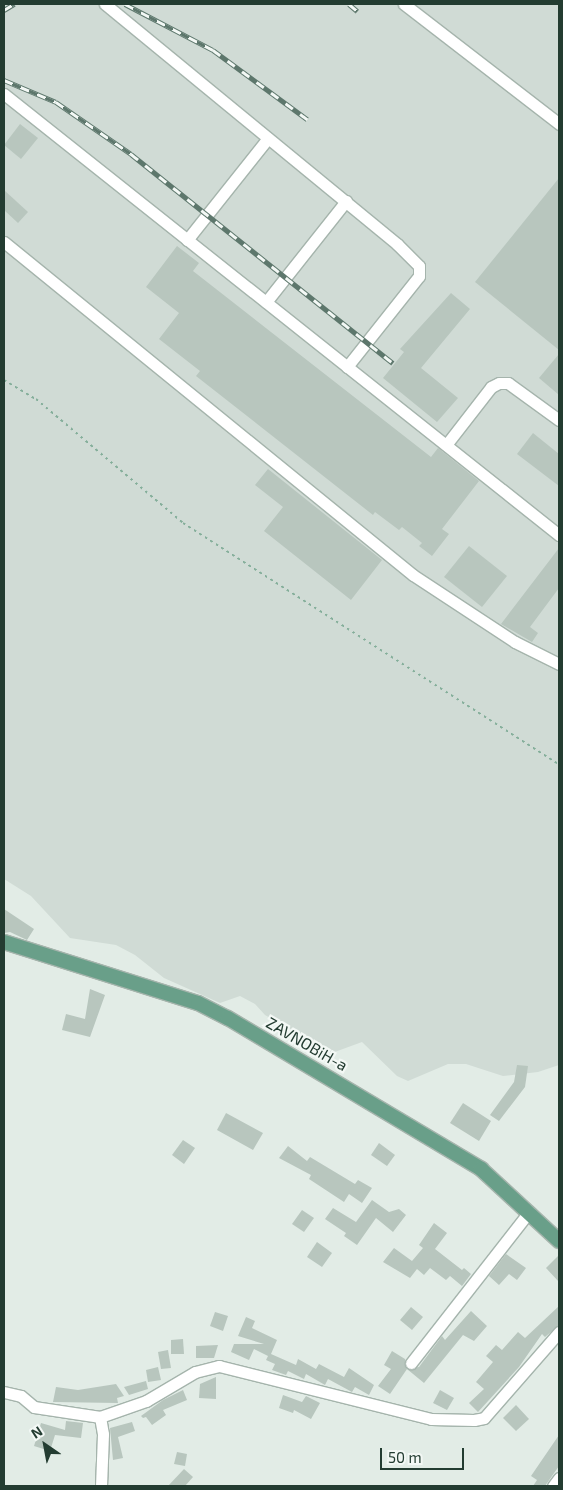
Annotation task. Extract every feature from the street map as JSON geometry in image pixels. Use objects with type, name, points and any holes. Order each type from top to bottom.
[{"type":"main road","name":"ZAVNOBiH-a","points":[[4,942],[198,1003],[228,1018],[430,1136],[481,1170],[530,1212],[559,1241]]},
{"type":"street","points":[[104,4],[346,202],[419,266],[418,276],[347,366]]},
{"type":"street","points":[[404,4],[559,124]]},
{"type":"street","points":[[4,94],[559,535]]},
{"type":"street","points":[[187,240],[268,138]]},
{"type":"street","points":[[266,302],[346,202]]},
{"type":"street","points":[[4,242],[413,575],[515,642],[559,664]]},
{"type":"street","points":[[446,445],[491,387],[499,383],[508,383],[559,420]]},
{"type":"street","points":[[412,1363],[530,1212]]},
{"type":"street","points":[[4,1392],[21,1396],[34,1407],[100,1417],[146,1401],[195,1372],[219,1366],[431,1419],[474,1420],[484,1418],[559,1332]]},
{"type":"street","points":[[100,1417],[103,1434],[101,1486]]},
{"type":"street","points":[[553,1486],[559,1478]]},
{"type":"path","points":[[4,380],[36,399],[183,523],[559,764]]},
{"type":"shaded area","points":[[4,4],[559,4],[559,1065],[538,1072],[503,1076],[466,1064],[448,1064],[408,1081],[397,1076],[362,1042],[332,1053],[265,1015],[255,1004],[240,996],[220,1003],[164,978],[135,955],[116,945],[70,938],[31,896],[4,879]]},
{"type":"building","points":[[20,124],[38,138],[21,159],[4,145]]},
{"type":"building","points":[[559,178],[559,350],[475,282]]},
{"type":"building","points":[[4,190],[28,212],[18,223],[4,210]]},
{"type":"building","points":[[177,246],[199,263],[193,271],[431,457],[438,448],[479,481],[442,529],[449,534],[432,556],[419,546],[422,543],[402,527],[399,530],[375,512],[373,515],[196,376],[200,371],[159,339],[179,313],[146,287]]},
{"type":"building","points":[[451,293],[470,309],[421,368],[458,398],[437,422],[383,378],[404,352],[400,349]]},
{"type":"building","points":[[559,354],[559,395],[539,378]]},
{"type":"building","points":[[533,433],[559,454],[559,486],[517,454]]},
{"type":"building","points":[[268,469],[382,560],[351,600],[264,531],[283,507],[255,485]]},
{"type":"building","points":[[469,546],[507,576],[482,607],[444,577]]},
{"type":"building","points":[[559,548],[559,588],[530,627],[538,633],[532,642],[501,624]]},
{"type":"building","points":[[4,909],[34,929],[27,940],[10,932],[4,933]]},
{"type":"building","points":[[90,989],[105,995],[90,1037],[62,1030],[66,1014],[85,1019]]},
{"type":"building","points":[[517,1065],[528,1066],[525,1087],[499,1121],[490,1115],[514,1082]]},
{"type":"building","points":[[463,1103],[491,1121],[479,1141],[450,1123]]},
{"type":"building","points":[[226,1113],[263,1133],[253,1150],[217,1130]]},
{"type":"building","points":[[183,1140],[195,1148],[184,1164],[172,1155]]},
{"type":"building","points":[[379,1143],[395,1155],[387,1166],[371,1155]]},
{"type":"building","points":[[288,1146],[307,1161],[310,1157],[355,1184],[358,1180],[372,1188],[362,1203],[349,1194],[344,1202],[309,1179],[311,1175],[279,1158]]},
{"type":"building","points":[[372,1200],[389,1212],[399,1209],[406,1215],[393,1232],[376,1218],[357,1245],[344,1236],[346,1233],[325,1219],[333,1208],[356,1222]]},
{"type":"building","points":[[302,1210],[314,1218],[304,1232],[292,1224]]},
{"type":"building","points":[[434,1223],[447,1233],[435,1249],[462,1270],[464,1268],[471,1274],[462,1286],[450,1276],[446,1280],[430,1268],[424,1275],[417,1269],[410,1278],[383,1262],[394,1248],[412,1261],[423,1248],[419,1245]]},
{"type":"building","points":[[317,1242],[332,1253],[322,1267],[307,1257]]},
{"type":"building","points":[[506,1254],[526,1268],[517,1280],[509,1274],[499,1285],[489,1276]]},
{"type":"building","points":[[559,1255],[559,1282],[546,1268]]},
{"type":"building","points":[[559,1306],[559,1325],[545,1337],[542,1334],[519,1367],[478,1412],[469,1403],[484,1389],[476,1382],[493,1362],[486,1356],[496,1345],[502,1350],[518,1332],[525,1338]]},
{"type":"building","points":[[411,1307],[423,1317],[412,1330],[400,1320]]},
{"type":"building","points":[[471,1311],[487,1326],[474,1341],[463,1335],[424,1383],[407,1369],[419,1367],[442,1336],[445,1340]]},
{"type":"building","points":[[215,1312],[228,1316],[223,1331],[210,1326]]},
{"type":"building","points":[[246,1317],[255,1321],[252,1328],[277,1340],[271,1354],[296,1365],[298,1359],[316,1369],[319,1364],[344,1377],[349,1368],[374,1385],[369,1395],[355,1387],[352,1392],[328,1379],[325,1385],[306,1374],[304,1379],[288,1371],[286,1375],[272,1370],[275,1364],[266,1360],[268,1356],[254,1349],[249,1360],[231,1352],[234,1344],[264,1344],[238,1336]]},
{"type":"building","points":[[183,1339],[184,1354],[171,1354],[171,1340]]},
{"type":"building","points":[[218,1345],[214,1358],[196,1358],[196,1346]]},
{"type":"building","points":[[168,1350],[171,1368],[161,1369],[158,1352]]},
{"type":"building","points":[[392,1351],[405,1359],[407,1369],[390,1394],[378,1386],[391,1369],[384,1365]]},
{"type":"building","points":[[158,1367],[161,1380],[148,1382],[146,1370]]},
{"type":"building","points":[[216,1377],[216,1399],[199,1398],[200,1384]]},
{"type":"building","points":[[146,1381],[148,1389],[129,1395],[124,1387]]},
{"type":"building","points":[[116,1384],[124,1396],[117,1398],[118,1403],[53,1402],[56,1387],[78,1390]]},
{"type":"building","points":[[183,1390],[187,1400],[163,1410],[166,1415],[152,1425],[146,1417],[143,1418],[141,1416],[163,1400]]},
{"type":"building","points":[[440,1390],[454,1398],[447,1410],[433,1403]]},
{"type":"building","points":[[283,1395],[302,1402],[306,1396],[320,1403],[311,1419],[294,1410],[293,1413],[279,1408]]},
{"type":"building","points":[[516,1405],[529,1419],[516,1431],[503,1418]]},
{"type":"building","points":[[66,1421],[83,1423],[81,1438],[55,1435],[50,1451],[34,1446],[41,1423],[65,1430]]},
{"type":"building","points":[[132,1422],[135,1431],[118,1437],[123,1458],[113,1460],[110,1428]]},
{"type":"building","points":[[559,1435],[559,1466],[545,1486],[533,1486],[537,1480],[531,1476]]},
{"type":"building","points":[[177,1452],[187,1454],[185,1466],[174,1464]]},
{"type":"building","points":[[184,1469],[193,1477],[185,1486],[168,1486]]},
{"type":"railway","points":[[4,10],[14,4]]},
{"type":"railway","points":[[125,4],[213,50],[307,119]]},
{"type":"railway","points":[[349,4],[357,11]]},
{"type":"railway","points":[[4,80],[56,102],[131,154],[393,363]]}]
